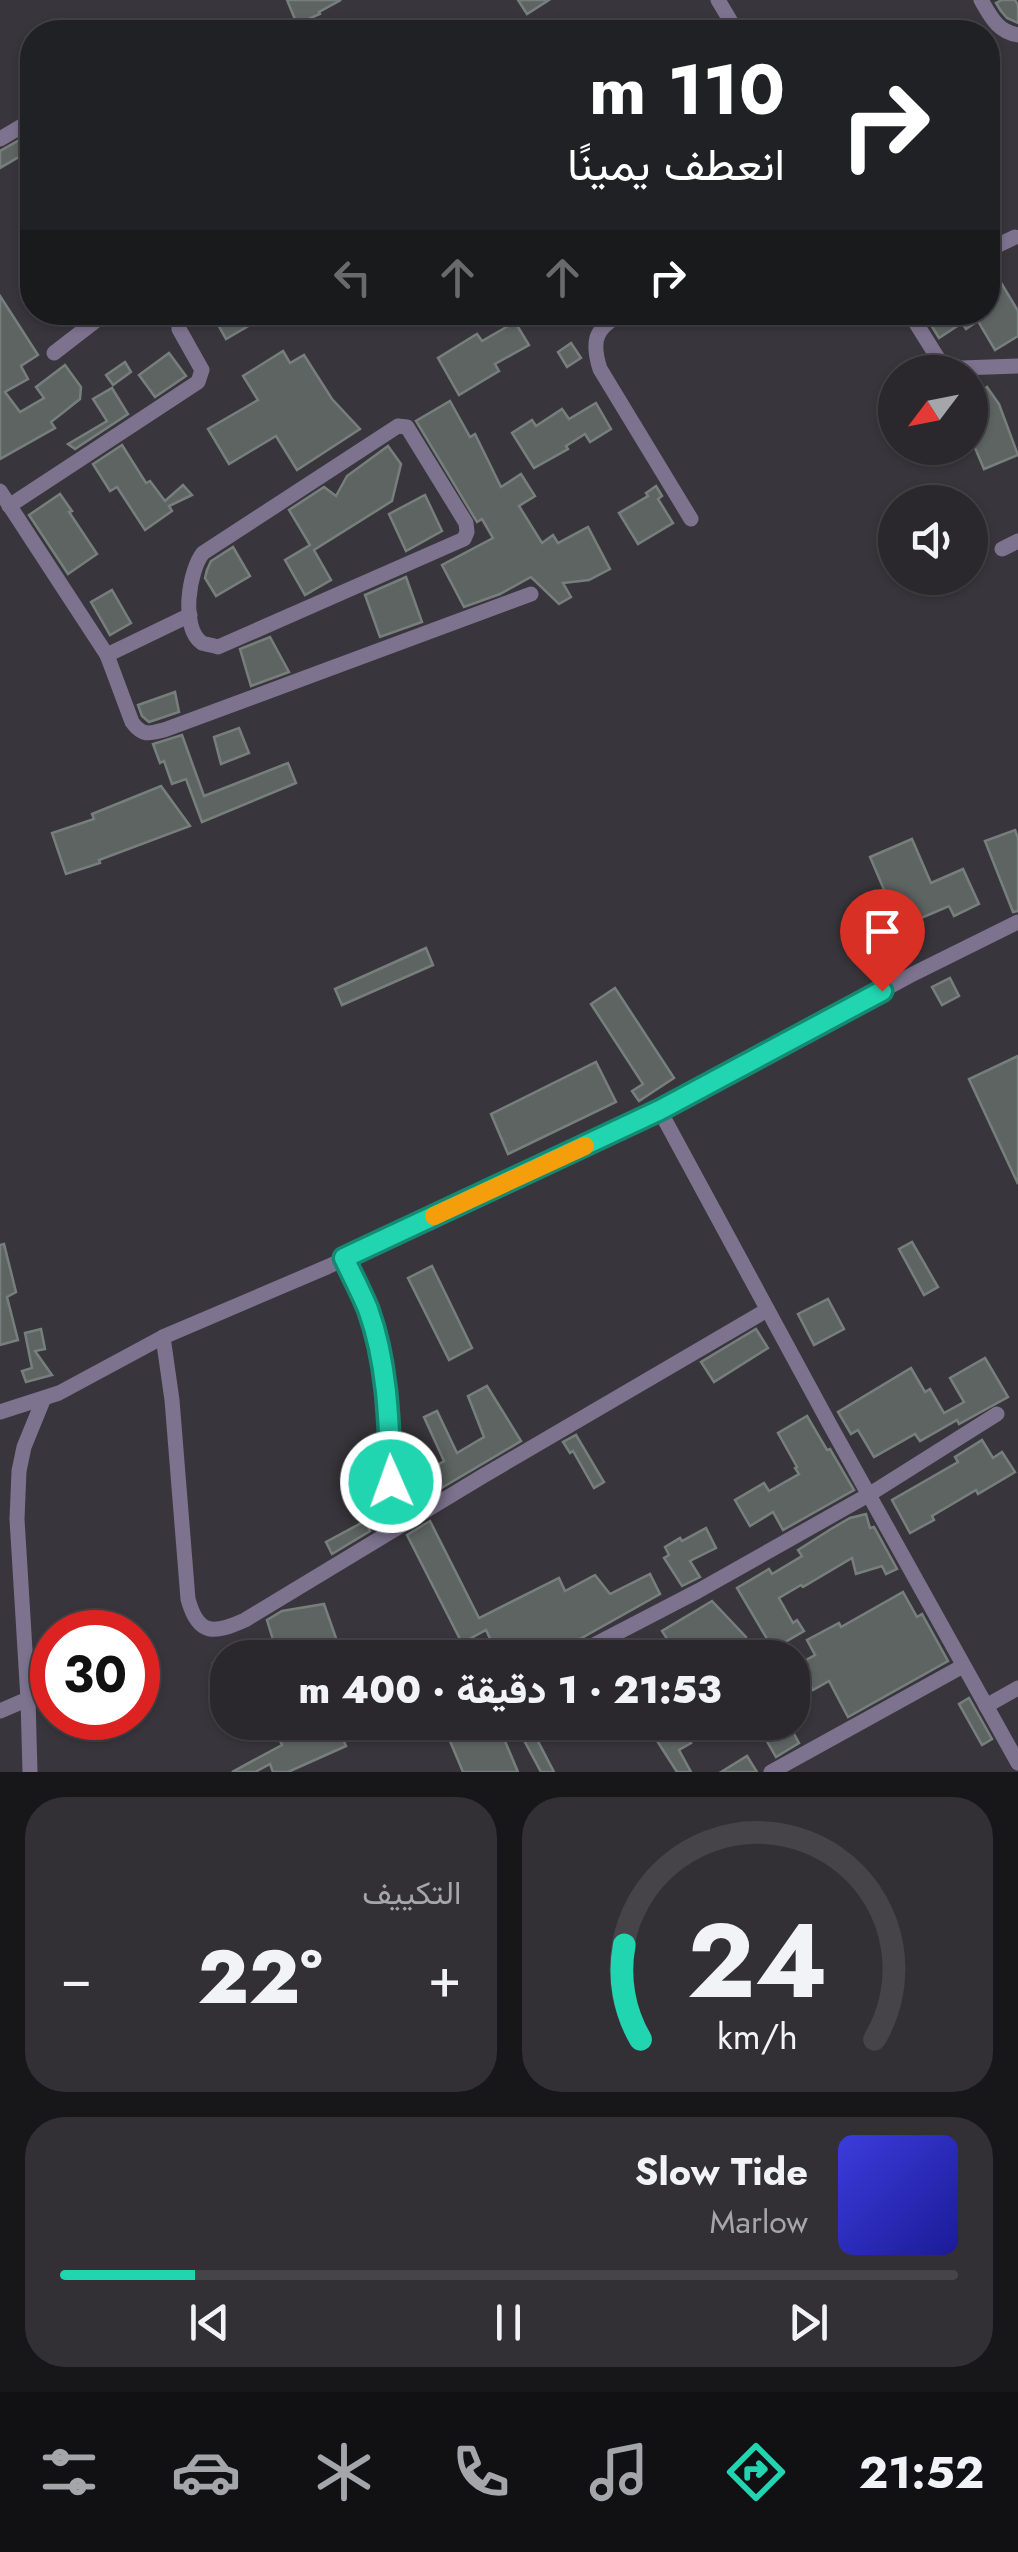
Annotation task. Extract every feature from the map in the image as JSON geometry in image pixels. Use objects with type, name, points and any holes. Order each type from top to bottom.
[{"type":"street","points":[[1000,244],[1016,236]]},
{"type":"street","points":[[54,353],[90,325]]},
{"type":"street","points":[[10,506],[198,382],[202,370],[179,325]]},
{"type":"street","points":[[605,325],[595,338],[600,369],[691,520]]},
{"type":"street","points":[[917,325],[939,360],[961,368],[1018,366]]},
{"type":"street","points":[[398,426],[407,427],[466,523],[464,539],[455,545],[218,646],[203,643],[193,632],[190,615],[192,574],[203,553],[398,426]]},
{"type":"street","points":[[0,491],[107,655],[132,722],[138,731],[152,734],[531,594]]},
{"type":"street","points":[[1002,550],[1018,540]]},
{"type":"street","points":[[107,655],[190,615]]},
{"type":"street","points":[[0,1412],[60,1393],[164,1338],[660,1110],[1018,922]]},
{"type":"street","points":[[660,1110],[1018,1763]]},
{"type":"street","points":[[344,1258],[370,1317],[384,1379],[389,1420],[389,1532]]},
{"type":"street","points":[[164,1338],[188,1599],[200,1626],[209,1630],[246,1620],[767,1310]]},
{"type":"street","points":[[30,1772],[17,1519],[24,1448],[44,1398]]},
{"type":"street","points":[[605,1640],[870,1494],[996,1414]]},
{"type":"street","points":[[771,1772],[964,1666]]},
{"type":"street","points":[[986,1706],[1018,1688]]},
{"type":"street","points":[[0,1711],[28,1700]]},
{"type":"building","points":[[287,0],[341,0],[320,14],[295,20]]},
{"type":"building","points":[[518,0],[549,0],[527,14]]},
{"type":"building","points":[[1015,0],[1018,23],[1001,11],[996,3]]},
{"type":"building","points":[[20,140],[20,156],[0,168],[0,151]]},
{"type":"building","points":[[1000,281],[1018,311],[1018,336],[995,350],[980,325],[1000,325]]},
{"type":"building","points":[[0,296],[38,355],[21,366],[28,379],[5,392],[20,412],[44,398],[36,387],[65,365],[81,387],[80,399],[51,422],[55,428],[0,459]]},
{"type":"building","points":[[218,325],[250,325],[226,339]]},
{"type":"building","points":[[517,325],[529,345],[495,364],[499,371],[459,395],[438,358],[477,334],[482,341]]},
{"type":"building","points":[[931,325],[959,325],[939,338]]},
{"type":"building","points":[[571,343],[581,358],[567,367],[558,352]]},
{"type":"building","points":[[283,351],[290,363],[304,355],[332,399],[360,429],[297,470],[276,436],[229,464],[208,429],[258,400],[243,376]]},
{"type":"building","points":[[169,353],[186,376],[155,397],[139,375]]},
{"type":"building","points":[[125,362],[131,372],[113,385],[106,375]]},
{"type":"building","points":[[112,388],[128,414],[75,449],[68,444],[107,421],[93,399]]},
{"type":"building","points":[[988,388],[999,404],[1018,455],[984,469],[982,465],[988,465]]},
{"type":"building","points":[[450,401],[470,437],[475,434],[501,487],[521,474],[535,496],[519,506],[542,543],[553,535],[558,543],[588,527],[610,569],[589,580],[563,583],[571,597],[559,604],[531,577],[464,607],[442,565],[493,538],[482,519],[477,522],[416,421]]},
{"type":"building","points":[[596,403],[611,429],[590,442],[585,434],[566,446],[568,449],[534,468],[512,433],[532,420],[536,426],[562,409],[569,419]]},
{"type":"building","points":[[122,445],[146,483],[150,481],[165,501],[183,485],[192,495],[169,506],[172,511],[145,530],[117,487],[110,491],[93,464]]},
{"type":"building","points":[[388,446],[401,464],[392,501],[314,550],[331,580],[305,595],[285,560],[310,545],[289,510],[324,487],[336,496],[347,476]]},
{"type":"building","points":[[656,486],[662,496],[658,499],[673,523],[638,544],[619,513],[648,496],[646,493]]},
{"type":"building","points":[[60,494],[97,554],[68,574],[29,515]]},
{"type":"building","points":[[425,495],[442,531],[406,551],[389,514]]},
{"type":"building","points":[[233,547],[250,576],[216,596],[205,578],[207,570],[211,561]]},
{"type":"building","points":[[406,577],[422,622],[380,637],[365,595]]},
{"type":"building","points":[[112,590],[131,623],[110,635],[91,602]]},
{"type":"building","points":[[270,637],[289,672],[251,686],[240,649]]},
{"type":"building","points":[[175,692],[179,712],[149,722],[142,716],[138,705]]},
{"type":"building","points":[[239,728],[249,753],[221,764],[214,737]]},
{"type":"building","points":[[182,735],[204,796],[288,763],[296,783],[202,822],[186,779],[172,784],[153,744]]},
{"type":"building","points":[[161,786],[190,826],[66,874],[52,833],[94,819],[92,814]]},
{"type":"building","points":[[1015,830],[1018,911],[1013,912],[985,841]]},
{"type":"building","points":[[912,839],[931,883],[963,869],[979,904],[954,916],[949,906],[900,927],[870,857]]},
{"type":"building","points":[[426,948],[433,965],[342,1005],[335,989]]},
{"type":"building","points":[[950,978],[959,996],[942,1005],[932,987]]},
{"type":"building","points":[[615,988],[674,1078],[639,1101],[632,1091],[643,1084],[591,1004]]},
{"type":"building","points":[[1018,1056],[1018,1184],[969,1079]]},
{"type":"building","points":[[596,1062],[616,1102],[508,1154],[491,1114]]},
{"type":"building","points":[[912,1242],[938,1287],[924,1295],[899,1249]]},
{"type":"building","points":[[4,1244],[16,1292],[7,1297],[18,1340],[0,1345],[0,1245]]},
{"type":"building","points":[[432,1266],[472,1348],[449,1360],[408,1278]]},
{"type":"building","points":[[828,1299],[844,1329],[814,1345],[798,1314]]},
{"type":"building","points":[[41,1329],[45,1349],[35,1351],[52,1375],[26,1382],[22,1371],[32,1368],[25,1333]]},
{"type":"building","points":[[756,1329],[768,1348],[714,1382],[701,1362]]},
{"type":"building","points":[[985,1358],[1008,1397],[920,1441],[915,1434],[874,1457],[858,1430],[851,1434],[838,1412],[911,1368],[944,1413],[964,1402],[950,1378]]},
{"type":"building","points":[[487,1386],[521,1441],[438,1490],[428,1471],[444,1461],[424,1417],[437,1411],[457,1453],[484,1437],[468,1396]]},
{"type":"building","points":[[807,1416],[854,1490],[783,1530],[773,1512],[750,1526],[735,1500],[764,1483],[769,1491],[799,1474],[778,1433]]},
{"type":"building","points":[[576,1435],[604,1482],[594,1488],[573,1451],[570,1453],[563,1442]]},
{"type":"building","points":[[982,1440],[993,1458],[1002,1452],[1015,1472],[978,1494],[976,1490],[910,1533],[892,1500],[958,1462],[955,1457]]},
{"type":"building","points":[[866,1514],[870,1528],[874,1527],[897,1569],[886,1574],[882,1566],[856,1574],[852,1558],[801,1585],[779,1598],[793,1623],[797,1620],[804,1631],[788,1640],[768,1640],[737,1588],[802,1556],[798,1550],[850,1518]]},
{"type":"building","points":[[365,1521],[370,1531],[332,1554],[326,1542]]},
{"type":"building","points":[[430,1521],[479,1618],[559,1578],[565,1591],[595,1575],[610,1594],[650,1574],[660,1594],[578,1640],[491,1640],[486,1630],[460,1640],[407,1535]]},
{"type":"building","points":[[706,1528],[716,1548],[690,1561],[700,1577],[682,1586],[664,1558],[669,1555],[665,1547]]},
{"type":"building","points":[[903,1592],[917,1617],[922,1614],[948,1661],[848,1717],[829,1681],[813,1690],[810,1684],[810,1658],[815,1655],[807,1640],[839,1623],[841,1627]]},
{"type":"building","points":[[712,1601],[746,1640],[668,1640],[662,1631]]},
{"type":"building","points":[[324,1604],[337,1640],[273,1640],[267,1620],[282,1611]]},
{"type":"building","points":[[969,1698],[992,1739],[982,1745],[959,1704]]},
{"type":"building","points":[[280,1740],[343,1740],[346,1746],[288,1772],[273,1772],[270,1764],[255,1772],[232,1772],[282,1745]]},
{"type":"building","points":[[450,1740],[505,1740],[518,1772],[463,1772]]},
{"type":"building","points":[[524,1740],[537,1740],[554,1772],[541,1772]]},
{"type":"building","points":[[657,1740],[689,1740],[691,1743],[679,1750],[691,1772],[677,1772]]},
{"type":"building","points":[[766,1740],[797,1740],[799,1743],[776,1757]]},
{"type":"building","points":[[747,1756],[757,1772],[721,1772]]},
{"type":"slow traffic","points":[[434,1216],[585,1146]]},
{"type":"route","points":[[391,1482],[389,1420],[374,1328],[344,1258],[660,1110],[882,991]]}]
